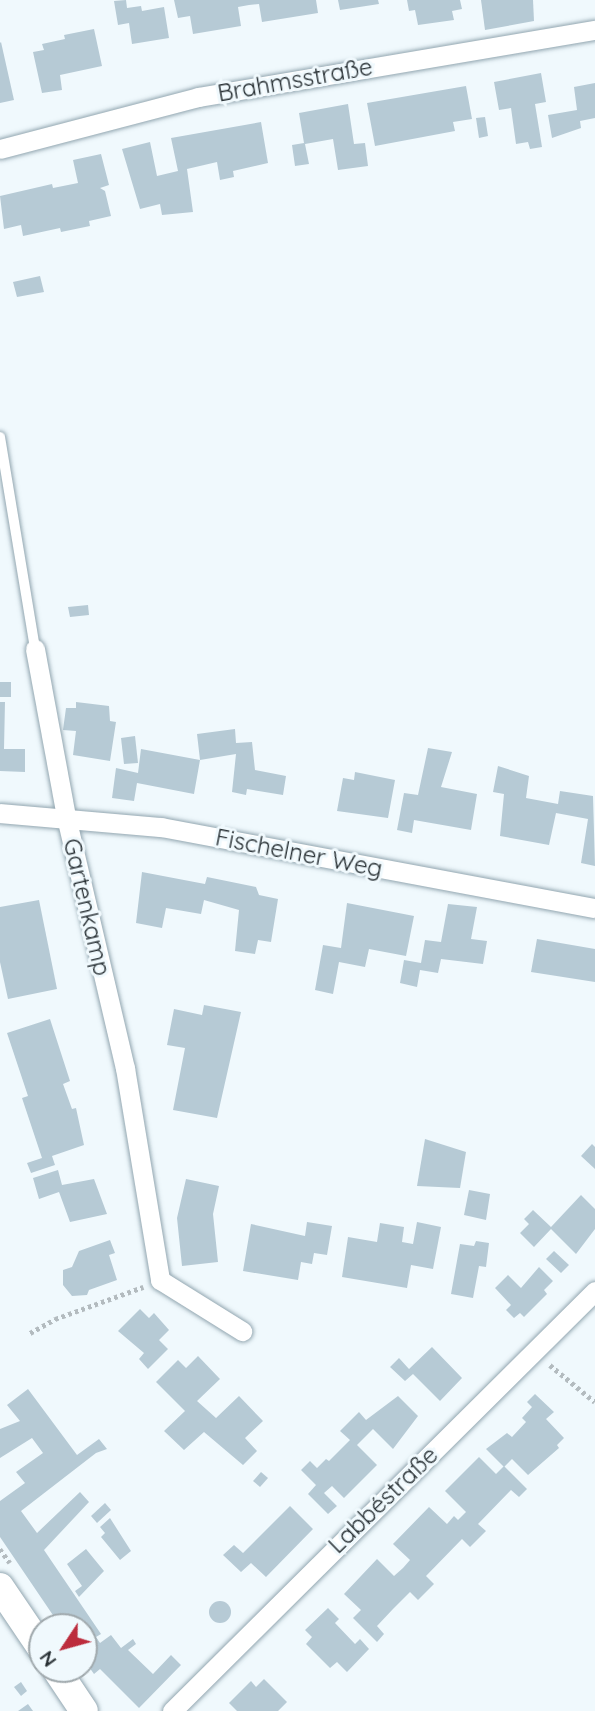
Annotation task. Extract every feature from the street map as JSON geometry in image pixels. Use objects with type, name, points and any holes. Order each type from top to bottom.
[{"type":"main road","points":[[0,1587],[28,1628]]},
{"type":"main road","points":[[65,1683],[84,1711]]},
{"type":"street","name":"Brahmsstraße","points":[[0,149],[198,97],[595,30]]},
{"type":"street","name":"Gartenkamp","points":[[35,649],[67,821],[125,1068],[160,1280]]},
{"type":"street","name":"Fischelner Weg","points":[[0,813],[67,821],[161,827],[595,908]]},
{"type":"street","points":[[160,1280],[242,1331]]},
{"type":"street","name":"Labbéstraße","points":[[172,1711],[595,1292]]},
{"type":"lane","name":"Gartenkamp","points":[[0,437],[35,649]]},
{"type":"path","points":[[30,1334],[55,1319],[160,1280]]},
{"type":"path","points":[[534,1352],[595,1402]]},
{"type":"building","points":[[126,0],[127,8],[141,6],[142,11],[164,7],[169,38],[132,44],[129,23],[118,25],[114,1]]},
{"type":"building","points":[[174,0],[316,0],[318,13],[262,22],[259,4],[249,5],[238,7],[241,26],[193,34],[190,16],[178,18]]},
{"type":"building","points":[[338,0],[378,0],[379,4],[340,10]]},
{"type":"building","points":[[407,0],[460,0],[462,9],[452,11],[454,20],[418,25],[415,10],[409,11]]},
{"type":"building","points":[[481,0],[533,0],[534,21],[485,30]]},
{"type":"building","points":[[94,29],[102,66],[60,75],[62,90],[42,93],[33,52],[44,50],[42,44],[65,39],[64,35]]},
{"type":"building","points":[[0,43],[14,100],[0,103]]},
{"type":"building","points":[[541,73],[546,102],[535,104],[542,147],[530,149],[528,142],[516,144],[511,108],[499,110],[494,82]]},
{"type":"building","points":[[595,83],[595,118],[580,121],[581,128],[552,138],[548,115],[577,110],[574,87]]},
{"type":"building","points":[[466,86],[472,119],[453,122],[455,131],[375,146],[367,103]]},
{"type":"building","points":[[348,104],[354,144],[365,143],[368,166],[338,170],[333,139],[305,144],[309,164],[295,166],[292,145],[304,143],[299,113]]},
{"type":"building","points":[[485,117],[488,136],[479,138],[476,118]]},
{"type":"building","points":[[261,122],[268,163],[233,171],[234,177],[220,180],[217,162],[187,169],[193,212],[162,215],[160,204],[140,209],[122,149],[150,142],[157,176],[178,171],[171,138]]},
{"type":"building","points":[[101,154],[109,185],[100,188],[105,191],[111,216],[89,221],[90,226],[61,232],[60,228],[23,236],[21,225],[4,229],[0,196],[52,184],[53,188],[78,183],[73,160]]},
{"type":"building","points":[[40,276],[44,292],[17,297],[13,282]]},
{"type":"building","points":[[88,605],[89,615],[70,617],[68,607]]},
{"type":"building","points":[[0,682],[11,682],[11,697],[0,697]]},
{"type":"building","points":[[0,702],[5,702],[4,749],[25,749],[25,772],[0,771]]},
{"type":"building","points":[[76,702],[109,706],[110,721],[116,722],[110,761],[73,755],[76,731],[63,730],[66,708],[76,708]]},
{"type":"building","points":[[235,729],[236,743],[252,742],[255,770],[286,776],[283,795],[247,789],[246,795],[232,792],[236,754],[200,760],[197,734]]},
{"type":"building","points":[[135,736],[138,763],[124,764],[121,738]]},
{"type":"building","points":[[428,748],[452,752],[441,787],[477,794],[471,830],[414,820],[412,833],[397,830],[404,793],[418,795]]},
{"type":"building","points":[[141,749],[200,760],[194,794],[137,783],[134,801],[112,798],[116,768],[138,773]]},
{"type":"building","points":[[498,766],[529,776],[526,798],[558,804],[560,791],[593,796],[595,866],[581,863],[588,819],[556,813],[549,845],[500,836],[504,794],[493,792]]},
{"type":"building","points":[[355,772],[395,780],[388,818],[337,811],[343,778],[354,780]]},
{"type":"building","points":[[142,872],[205,884],[207,877],[256,887],[259,895],[278,899],[271,942],[258,940],[255,954],[235,951],[239,910],[204,900],[201,914],[166,908],[162,928],[136,923]]},
{"type":"building","points":[[39,900],[57,989],[8,999],[0,962],[0,907]]},
{"type":"building","points":[[347,903],[414,916],[406,956],[369,949],[365,967],[339,962],[333,994],[315,990],[323,945],[341,948]]},
{"type":"building","points":[[448,904],[477,907],[471,939],[487,941],[483,964],[441,959],[438,973],[420,970],[417,987],[400,983],[404,960],[421,963],[425,940],[441,942]]},
{"type":"building","points":[[537,939],[595,949],[595,982],[531,972]]},
{"type":"building","points":[[204,1005],[241,1012],[217,1118],[173,1110],[185,1048],[167,1045],[174,1009],[202,1015]]},
{"type":"building","points":[[50,1019],[70,1081],[63,1084],[72,1109],[76,1108],[84,1145],[52,1156],[55,1165],[31,1173],[27,1163],[42,1158],[22,1098],[28,1096],[7,1033]]},
{"type":"building","points":[[425,1139],[466,1152],[460,1188],[417,1186]]},
{"type":"building","points":[[592,1144],[595,1147],[595,1169],[581,1156]]},
{"type":"building","points":[[58,1170],[62,1185],[94,1179],[107,1214],[70,1222],[59,1192],[39,1199],[33,1178]]},
{"type":"building","points":[[186,1179],[219,1186],[213,1214],[218,1262],[182,1266],[177,1218]]},
{"type":"building","points":[[469,1190],[490,1194],[486,1220],[464,1215]]},
{"type":"building","points":[[581,1195],[595,1209],[595,1229],[576,1254],[551,1229],[534,1247],[520,1233],[529,1224],[524,1219],[533,1210],[551,1227]]},
{"type":"building","points":[[307,1222],[332,1226],[327,1255],[314,1253],[312,1264],[301,1262],[298,1280],[243,1271],[251,1224],[305,1236]]},
{"type":"building","points":[[417,1222],[441,1227],[433,1269],[411,1265],[407,1288],[342,1277],[348,1237],[377,1242],[380,1223],[404,1227],[402,1242],[413,1244]]},
{"type":"building","points":[[110,1240],[115,1253],[109,1255],[117,1280],[89,1290],[87,1295],[72,1296],[63,1285],[63,1270],[72,1267],[79,1251]]},
{"type":"building","points":[[476,1241],[489,1243],[486,1267],[479,1266],[473,1298],[451,1294],[460,1244],[474,1246]]},
{"type":"building","points":[[554,1251],[569,1265],[561,1273],[546,1259]]},
{"type":"building","points":[[539,1267],[553,1281],[544,1290],[547,1294],[524,1317],[520,1313],[514,1318],[506,1310],[511,1305],[495,1288],[508,1275],[521,1288]]},
{"type":"building","points":[[140,1309],[149,1318],[154,1313],[169,1330],[159,1340],[168,1349],[148,1369],[139,1359],[144,1353],[118,1331]]},
{"type":"building","points":[[432,1347],[462,1378],[440,1401],[413,1374],[405,1381],[390,1367],[399,1358],[409,1369]]},
{"type":"building","points":[[198,1356],[220,1379],[197,1401],[216,1418],[239,1396],[263,1421],[245,1438],[257,1451],[243,1465],[204,1432],[184,1450],[164,1431],[185,1411],[156,1382],[178,1360],[186,1368]]},
{"type":"building","points":[[28,1389],[77,1455],[99,1439],[107,1449],[96,1453],[21,1511],[37,1533],[80,1492],[89,1502],[44,1550],[87,1613],[52,1613],[0,1537],[0,1501],[25,1483],[16,1472],[43,1453],[32,1438],[0,1458],[0,1429],[20,1421],[7,1405]]},
{"type":"building","points":[[535,1394],[554,1412],[546,1419],[564,1438],[557,1445],[559,1448],[528,1475],[512,1459],[504,1467],[486,1449],[507,1433],[512,1437],[526,1422],[522,1418],[532,1407],[527,1402]]},
{"type":"building","points":[[398,1396],[418,1416],[393,1449],[373,1429],[357,1445],[377,1465],[344,1498],[332,1486],[324,1493],[337,1506],[328,1514],[308,1494],[316,1485],[301,1470],[310,1461],[317,1468],[326,1459],[329,1461],[350,1440],[340,1431],[359,1412],[366,1420]]},
{"type":"building","points":[[479,1457],[496,1474],[504,1466],[527,1489],[519,1497],[511,1490],[478,1524],[486,1531],[470,1547],[462,1539],[426,1576],[434,1584],[418,1600],[410,1592],[393,1609],[377,1626],[384,1634],[377,1642],[353,1618],[361,1610],[344,1594],[377,1559],[394,1576],[403,1568],[410,1560],[393,1544],[429,1507],[447,1524],[454,1516],[458,1520],[466,1512],[445,1491]]},
{"type":"building","points":[[261,1472],[268,1478],[260,1487],[253,1481]]},
{"type":"building","points":[[105,1503],[111,1510],[97,1523],[91,1516]]},
{"type":"building","points":[[290,1506],[313,1529],[266,1577],[251,1563],[241,1572],[223,1555],[234,1545],[243,1553]]},
{"type":"building","points":[[110,1518],[131,1551],[120,1560],[101,1537],[105,1533],[100,1527]]},
{"type":"building","points":[[86,1549],[104,1571],[79,1597],[75,1591],[82,1586],[67,1564]]},
{"type":"building","points":[[220,1601],[228,1604],[231,1612],[228,1620],[220,1623],[212,1620],[209,1612],[212,1604]]},
{"type":"building","points":[[328,1608],[339,1619],[335,1623],[355,1644],[360,1639],[369,1649],[347,1672],[337,1662],[330,1668],[306,1644],[312,1637],[305,1630]]},
{"type":"building","points":[[111,1635],[121,1648],[133,1639],[136,1644],[128,1650],[153,1674],[171,1655],[181,1665],[139,1708],[100,1669],[98,1671],[98,1640],[100,1643]]},
{"type":"building","points":[[264,1679],[287,1702],[278,1711],[237,1711],[229,1703],[251,1681],[256,1687]]},
{"type":"building","points":[[21,1682],[27,1691],[21,1696],[14,1687]]},
{"type":"building","points":[[28,1704],[33,1711],[18,1711]]}]
